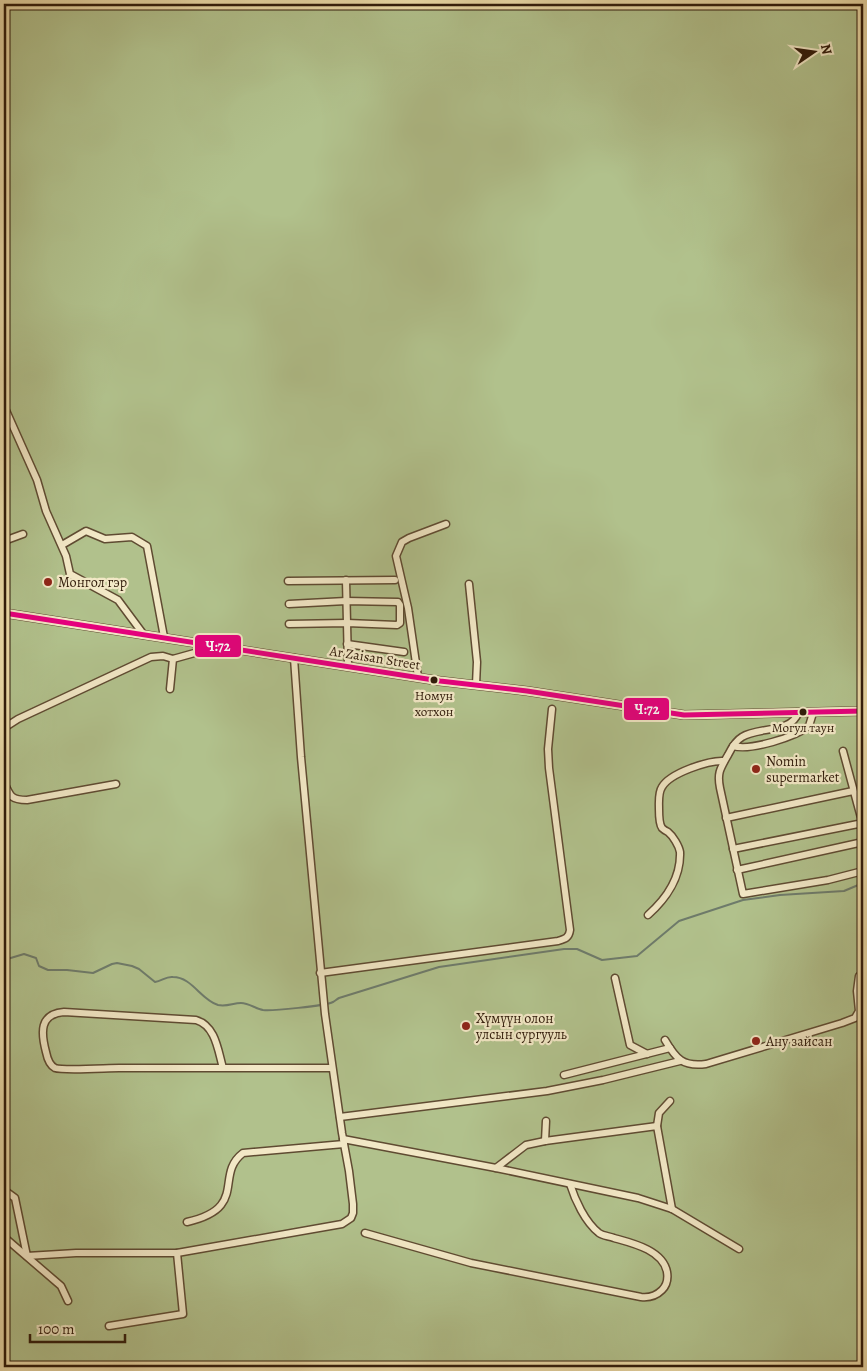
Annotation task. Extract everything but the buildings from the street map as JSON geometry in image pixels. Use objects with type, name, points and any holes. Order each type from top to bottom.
[{"type":"street","points":[[4,406],[37,480],[46,511],[62,545],[70,574],[118,600],[144,635]]},
{"type":"street","points":[[418,677],[408,608],[396,556],[402,542],[446,524]]},
{"type":"street","points":[[62,545],[86,531],[106,539],[132,537],[147,546],[164,637]]},
{"type":"street","points":[[4,541],[23,534]]},
{"type":"street","points":[[346,580],[348,666]]},
{"type":"street","points":[[288,581],[395,580]]},
{"type":"street","points":[[469,584],[477,662],[476,685]]},
{"type":"street","points":[[289,604],[346,601],[398,602],[400,605],[399,624],[289,624]]},
{"type":"street","name":"Ar Zaisan Street","points":[[4,613],[418,677],[691,716],[863,711]]},
{"type":"street","points":[[347,644],[404,652]]},
{"type":"street","points":[[4,728],[150,657],[163,656],[173,659],[220,646]]},
{"type":"street","points":[[27,1256],[76,1253],[177,1253],[347,1222],[351,1218],[353,1204],[349,1170],[332,1068],[320,972],[294,658]]},
{"type":"street","points":[[170,689],[173,659]]},
{"type":"street","points":[[320,972],[558,941],[570,935],[549,768],[548,749],[552,709]]},
{"type":"street","points":[[798,713],[791,723],[743,736],[733,746],[720,768],[718,776],[742,894],[828,880],[863,871]]},
{"type":"street","points":[[733,746],[748,747],[793,735],[809,726],[813,713]]},
{"type":"street","points":[[733,849],[863,825],[843,751]]},
{"type":"street","points":[[648,915],[657,907],[673,885],[680,865],[680,849],[671,834],[662,828],[660,822],[659,801],[662,787],[668,780],[680,773],[715,761],[724,761]]},
{"type":"street","points":[[4,782],[10,796],[17,800],[27,800],[116,784]]},
{"type":"street","points":[[726,818],[853,792]]},
{"type":"street","points":[[738,870],[863,842]]},
{"type":"street","points":[[665,1040],[680,1061],[693,1066],[706,1064],[855,1018],[859,1011],[857,991],[859,976],[863,973]]},
{"type":"street","points":[[615,978],[630,1045],[647,1054]]},
{"type":"street","points":[[223,1068],[212,1032],[203,1023],[196,1020],[64,1012],[49,1017],[42,1027],[42,1038],[47,1057],[51,1065],[56,1068],[223,1068],[332,1068]]},
{"type":"street","points":[[564,1075],[670,1048]]},
{"type":"street","points":[[340,1117],[547,1091],[604,1080],[680,1061]]},
{"type":"street","points":[[670,1101],[659,1113],[656,1126],[672,1209]]},
{"type":"street","points":[[545,1141],[546,1121]]},
{"type":"street","points":[[496,1168],[526,1145],[656,1126]]},
{"type":"street","points":[[187,1222],[211,1214],[222,1204],[228,1190],[235,1159],[243,1153],[343,1142],[496,1168],[638,1198],[672,1209],[739,1249]]},
{"type":"street","points":[[365,1233],[470,1263],[641,1297],[652,1297],[659,1293],[665,1287],[667,1276],[667,1270],[661,1260],[647,1250],[599,1232],[576,1203],[570,1184]]},
{"type":"street","points":[[4,1190],[14,1198],[27,1256]]},
{"type":"street","points":[[4,1237],[61,1286],[68,1301]]},
{"type":"street","points":[[109,1326],[183,1314],[177,1253]]},
{"type":"green space","points":[[4,4],[863,4],[863,1367],[4,1367]]},
{"type":"waterway","points":[[4,960],[24,954],[36,958],[39,966],[48,970],[93,973],[117,963],[139,969],[155,982],[168,977],[180,978],[206,999],[218,1005],[224,1006],[241,1003],[263,1010],[310,1007],[328,1004],[339,998],[439,967],[564,949],[577,949],[602,960],[637,956],[679,921],[743,900],[780,895],[844,891],[863,883]]},
{"type":"transit line","name":"Ч:72","points":[[4,613],[440,681],[527,691],[684,715],[863,711]]},
{"type":"place","name":"Монгол гэр","points":[[48,582]]},
{"type":"place","name":"Номун хотхон","points":[[434,680]]},
{"type":"place","name":"Могул таун","points":[[803,712]]},
{"type":"place","name":"Nomin supermarket","points":[[756,769]]},
{"type":"place","name":"Хүмүүн олон улсын сургууль","points":[[466,1026]]},
{"type":"place","name":"Ану зайсан","points":[[756,1041]]}]
